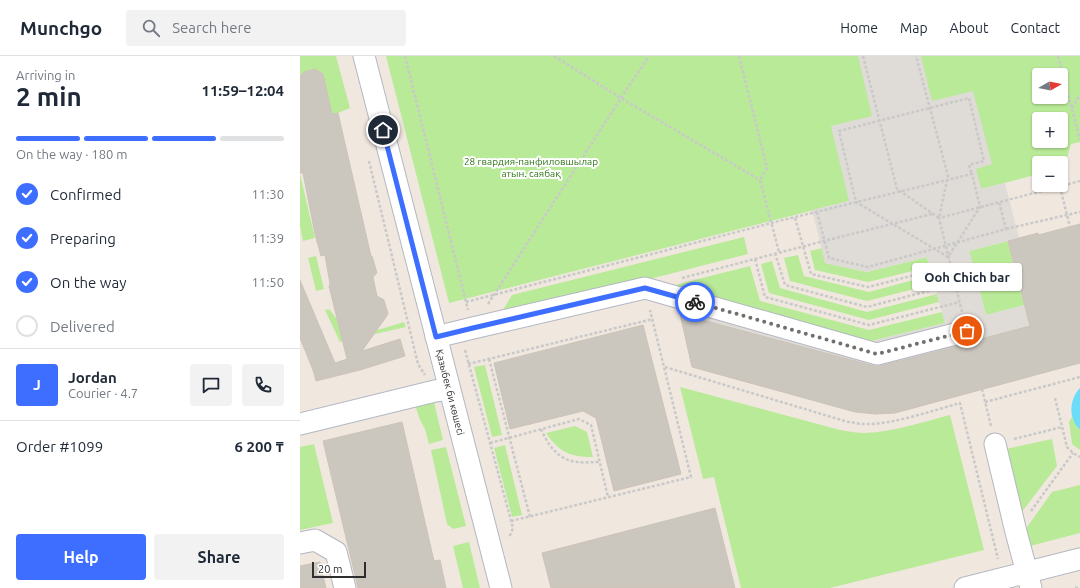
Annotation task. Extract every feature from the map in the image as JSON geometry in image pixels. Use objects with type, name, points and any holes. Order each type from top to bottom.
[{"type":"street","name":"Қазыбек би көшесі","points":[[364,56],[501,588]]},
{"type":"street","points":[[436,337],[645,288],[877,354],[967,331]]},
{"type":"street","points":[[300,424],[435,391],[449,389]]},
{"type":"street","points":[[995,444],[1029,580]]},
{"type":"street","points":[[300,543],[314,540],[336,552],[345,588]]},
{"type":"street","points":[[965,588],[1029,580],[1080,559]]},
{"type":"path","points":[[405,56],[473,328]]},
{"type":"path","points":[[554,56],[621,98],[760,180],[780,252]]},
{"type":"path","points":[[509,539],[513,528],[462,341],[473,328],[649,56]]},
{"type":"path","points":[[739,56],[767,168],[760,180]]},
{"type":"path","points":[[863,56],[897,189],[938,218],[1040,192]]},
{"type":"path","points":[[916,56],[948,176],[938,218],[967,331]]},
{"type":"path","points":[[1058,56],[1080,140]]},
{"type":"path","points":[[1072,108],[1080,95]]},
{"type":"path","points":[[969,98],[984,161],[969,165],[980,207],[948,257],[856,202],[839,131],[969,98]]},
{"type":"path","points":[[466,302],[856,202],[972,174]]},
{"type":"path","points":[[1068,185],[1080,181]]},
{"type":"path","points":[[1061,192],[1070,227]]},
{"type":"path","points":[[999,202],[1006,229]]},
{"type":"path","points":[[817,212],[829,258],[868,267],[1006,229],[1080,212]]},
{"type":"path","points":[[682,278],[825,240],[932,214]]},
{"type":"path","points":[[795,218],[811,274],[868,287],[950,266]]},
{"type":"path","points":[[775,253],[785,285],[867,307],[955,284]]},
{"type":"path","points":[[755,259],[765,297],[869,325],[960,302]]},
{"type":"path","points":[[511,521],[691,477],[645,288]]},
{"type":"path","points":[[468,364],[653,319]]},
{"type":"path","points":[[489,359],[530,517]]},
{"type":"path","points":[[664,367],[848,422],[863,424],[901,419],[960,403],[998,559]]},
{"type":"path","points":[[985,402],[1080,377]]},
{"type":"path","points":[[982,389],[995,444],[1062,427]]},
{"type":"path","points":[[1055,398],[1067,447],[1080,457]]},
{"type":"path","points":[[490,443],[579,419],[591,425],[608,498]]},
{"type":"path","points":[[541,429],[545,440],[551,448],[562,457],[577,462],[600,462]]},
{"type":"path","points":[[1016,532],[1073,452]]},
{"type":"path","points":[[1075,588],[1080,587]]},
{"type":"green space","points":[[300,56],[336,56],[350,108],[332,114],[323,74],[315,69],[304,72],[300,76]]},
{"type":"green space","name":"28 гвардия-панфиловшылар атын. саябақ","points":[[386,56],[1080,56],[1080,142],[1071,144],[1068,156],[1032,156],[1032,176],[981,189],[975,169],[449,303]]},
{"type":"green space","points":[[300,174],[315,238],[303,241],[300,226]]},
{"type":"green space","points":[[744,237],[748,254],[504,316],[503,310],[512,295]]},
{"type":"green space","points":[[1008,241],[1023,301],[1047,296],[1048,299],[986,315],[969,251]]},
{"type":"green space","points":[[822,248],[825,263],[867,272],[927,257],[929,267],[868,282],[815,270],[810,251]]},
{"type":"green space","points":[[798,255],[804,276],[869,292],[932,275],[934,284],[867,301],[790,281],[784,258]]},
{"type":"green space","points":[[316,256],[324,289],[316,291],[308,258]]},
{"type":"green space","points":[[772,261],[780,288],[867,312],[937,294],[939,302],[869,320],[769,293],[761,264]]},
{"type":"green space","points":[[750,266],[760,301],[869,330],[942,312],[945,323],[872,341],[667,287]]},
{"type":"green space","points":[[329,309],[349,334],[381,329],[404,322],[406,327],[340,342],[325,310]]},
{"type":"green space","points":[[485,365],[502,435],[492,437],[474,367]]},
{"type":"green space","points":[[680,387],[840,430],[859,433],[897,429],[950,415],[984,550],[830,588],[741,588],[714,477],[703,479]]},
{"type":"green space","points":[[433,398],[443,440],[429,444],[425,429],[416,408],[420,401]]},
{"type":"green space","points":[[1072,417],[1080,430],[1080,450],[1072,444],[1069,422]]},
{"type":"green space","points":[[575,426],[587,432],[593,457],[578,456],[566,452],[556,445],[546,433]]},
{"type":"green space","points":[[1052,439],[1057,466],[1021,513],[1006,449]]},
{"type":"green space","points":[[314,444],[333,523],[300,530],[300,447]]},
{"type":"green space","points":[[505,445],[522,515],[512,517],[494,448]]},
{"type":"green space","points":[[446,447],[466,526],[453,529],[447,524],[431,450]]},
{"type":"green space","points":[[1080,485],[1080,533],[1030,546],[1025,530],[1052,492]]},
{"type":"green space","points":[[469,542],[480,588],[463,588],[453,546]]},
{"type":"shaded area","points":[[858,56],[921,56],[932,101],[973,91],[992,164],[976,169],[981,189],[1005,183],[1019,238],[969,251],[986,315],[1048,299],[1080,316],[875,368],[684,318],[678,290],[872,341],[945,323],[927,257],[867,272],[825,263],[812,210],[849,201],[831,126],[872,116]]},
{"type":"water","points":[[1080,388],[1080,430],[1073,420],[1071,409],[1076,393]]},
{"type":"building","points":[[315,69],[323,74],[332,114],[338,113],[371,256],[377,273],[373,277],[377,296],[384,300],[388,314],[362,351],[400,339],[405,356],[360,370],[316,381],[300,338],[300,280],[335,363],[347,359],[329,286],[330,284],[325,255],[321,256],[315,234],[303,173],[300,173],[300,76],[304,72]]},
{"type":"building","points":[[1080,224],[1080,363],[895,413],[876,414],[855,412],[692,367],[680,314],[874,366],[880,366],[970,343],[1030,326],[1008,241]]},
{"type":"building","points":[[643,325],[681,474],[614,491],[596,418],[583,411],[510,429],[494,363]]},
{"type":"building","points":[[402,422],[434,561],[440,560],[446,588],[358,588],[323,441]]},
{"type":"building","points":[[715,508],[735,588],[551,588],[542,553]]},
{"type":"building","points":[[320,562],[326,588],[300,588],[300,566]]},
{"type":"way so far","points":[[695,302],[877,354],[967,331]]},
{"type":"place","name":"Ooh Chich bar","points":[[967,331]]},
{"type":"route","points":[[383,130],[436,337],[645,288],[695,302]]}]
